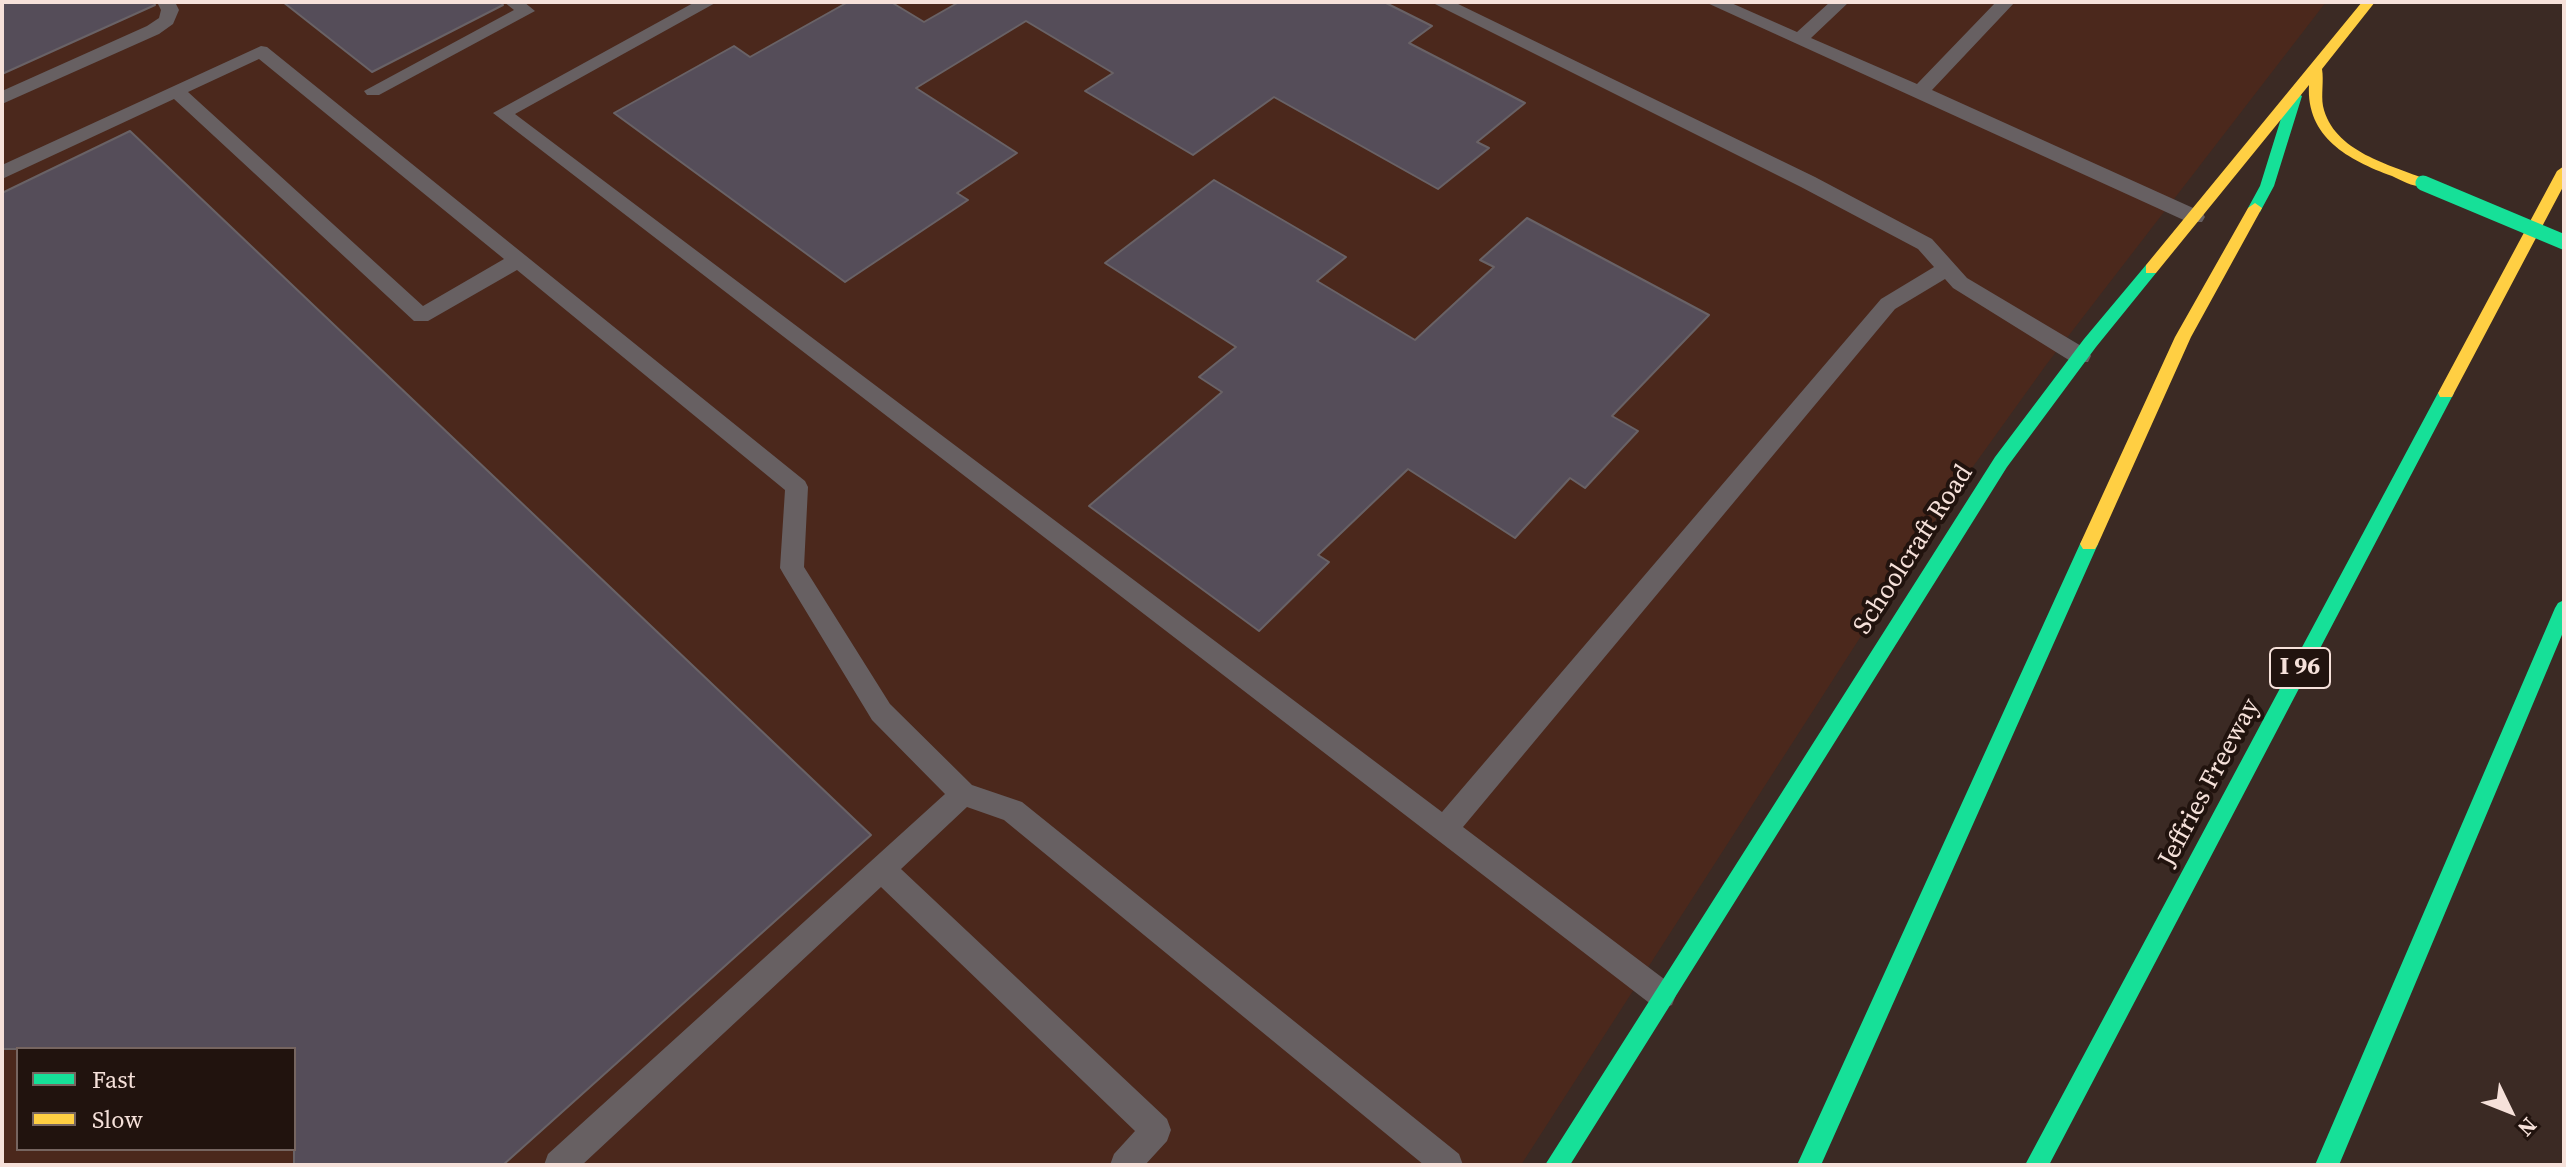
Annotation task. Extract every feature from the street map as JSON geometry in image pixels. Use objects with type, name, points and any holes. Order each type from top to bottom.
[{"type":"main road","name":"Schoolcraft Road","points":[[1557,1165],[2001,462],[2080,356],[2369,2]]},
{"type":"main road","points":[[2316,70],[2317,113],[2333,140],[2353,153],[2564,242]]},
{"type":"main road","points":[[1809,1165],[2183,337],[2267,186],[2295,96]]},
{"type":"main road","name":"Jeffries Freeway","points":[[2037,1165],[2564,171]]},
{"type":"main road","points":[[2327,1165],[2564,608]]},
{"type":"lane","points":[[2,98],[153,30],[167,20],[170,10],[166,2]]},
{"type":"lane","points":[[373,91],[526,11],[513,2]]},
{"type":"lane","points":[[708,2],[502,113],[1662,995]]},
{"type":"lane","points":[[1440,2],[1808,182],[1925,244],[1960,283],[2080,356]]},
{"type":"lane","points":[[1714,2],[2195,217]]},
{"type":"lane","points":[[1800,39],[1840,2]]},
{"type":"lane","points":[[1920,92],[2006,2]]},
{"type":"lane","points":[[2,173],[261,51],[797,487],[792,568],[881,712],[963,794],[1013,811],[1448,1165]]},
{"type":"lane","points":[[176,91],[421,316],[519,260]]},
{"type":"lane","points":[[1444,830],[1888,304],[1946,269]]},
{"type":"lane","points":[[559,1165],[963,794]]},
{"type":"lane","points":[[882,869],[1156,1130],[1125,1165]]},
{"type":"shaded area","points":[[2,2],[2326,2],[2046,365],[1944,507],[1521,1165],[2,1165]]},
{"type":"building","points":[[2,2],[154,2],[155,5],[2,74]]},
{"type":"building","points":[[283,2],[501,2],[503,5],[372,72]]},
{"type":"building","points":[[848,2],[891,2],[924,22],[959,2],[1384,2],[1432,26],[1409,43],[1525,103],[1477,142],[1489,148],[1438,189],[1274,97],[1193,155],[1085,91],[1113,73],[1026,21],[916,88],[1017,153],[957,193],[968,200],[845,282],[614,113],[734,46],[750,57]]},
{"type":"building","points":[[130,131],[871,835],[503,1165],[294,1165],[296,1047],[2,1049],[2,193]]},
{"type":"building","points":[[1214,180],[1346,257],[1317,281],[1415,340],[1494,267],[1480,260],[1527,218],[1709,315],[1612,416],[1638,431],[1585,488],[1570,478],[1515,538],[1408,469],[1318,555],[1329,562],[1259,631],[1089,506],[1222,392],[1199,377],[1236,347],[1105,263]]},
{"type":"traffic: fast","points":[[2255,208],[2267,186],[2295,96]]},
{"type":"traffic: fast","points":[[2423,183],[2564,242]]},
{"type":"traffic: fast","points":[[1557,1165],[2001,462],[2090,343],[2151,269]]},
{"type":"traffic: fast","points":[[2037,1165],[2446,393]]},
{"type":"traffic: fast","points":[[1809,1165],[2089,544]]},
{"type":"traffic: fast","points":[[2327,1165],[2564,608]]},
{"type":"traffic: slow","points":[[2151,269],[2369,2]]},
{"type":"traffic: slow","points":[[2316,70],[2316,108],[2325,128],[2335,140],[2377,166],[2423,183]]},
{"type":"traffic: slow","points":[[2446,393],[2564,171]]},
{"type":"traffic: slow","points":[[2089,544],[2183,337],[2255,208]]}]
